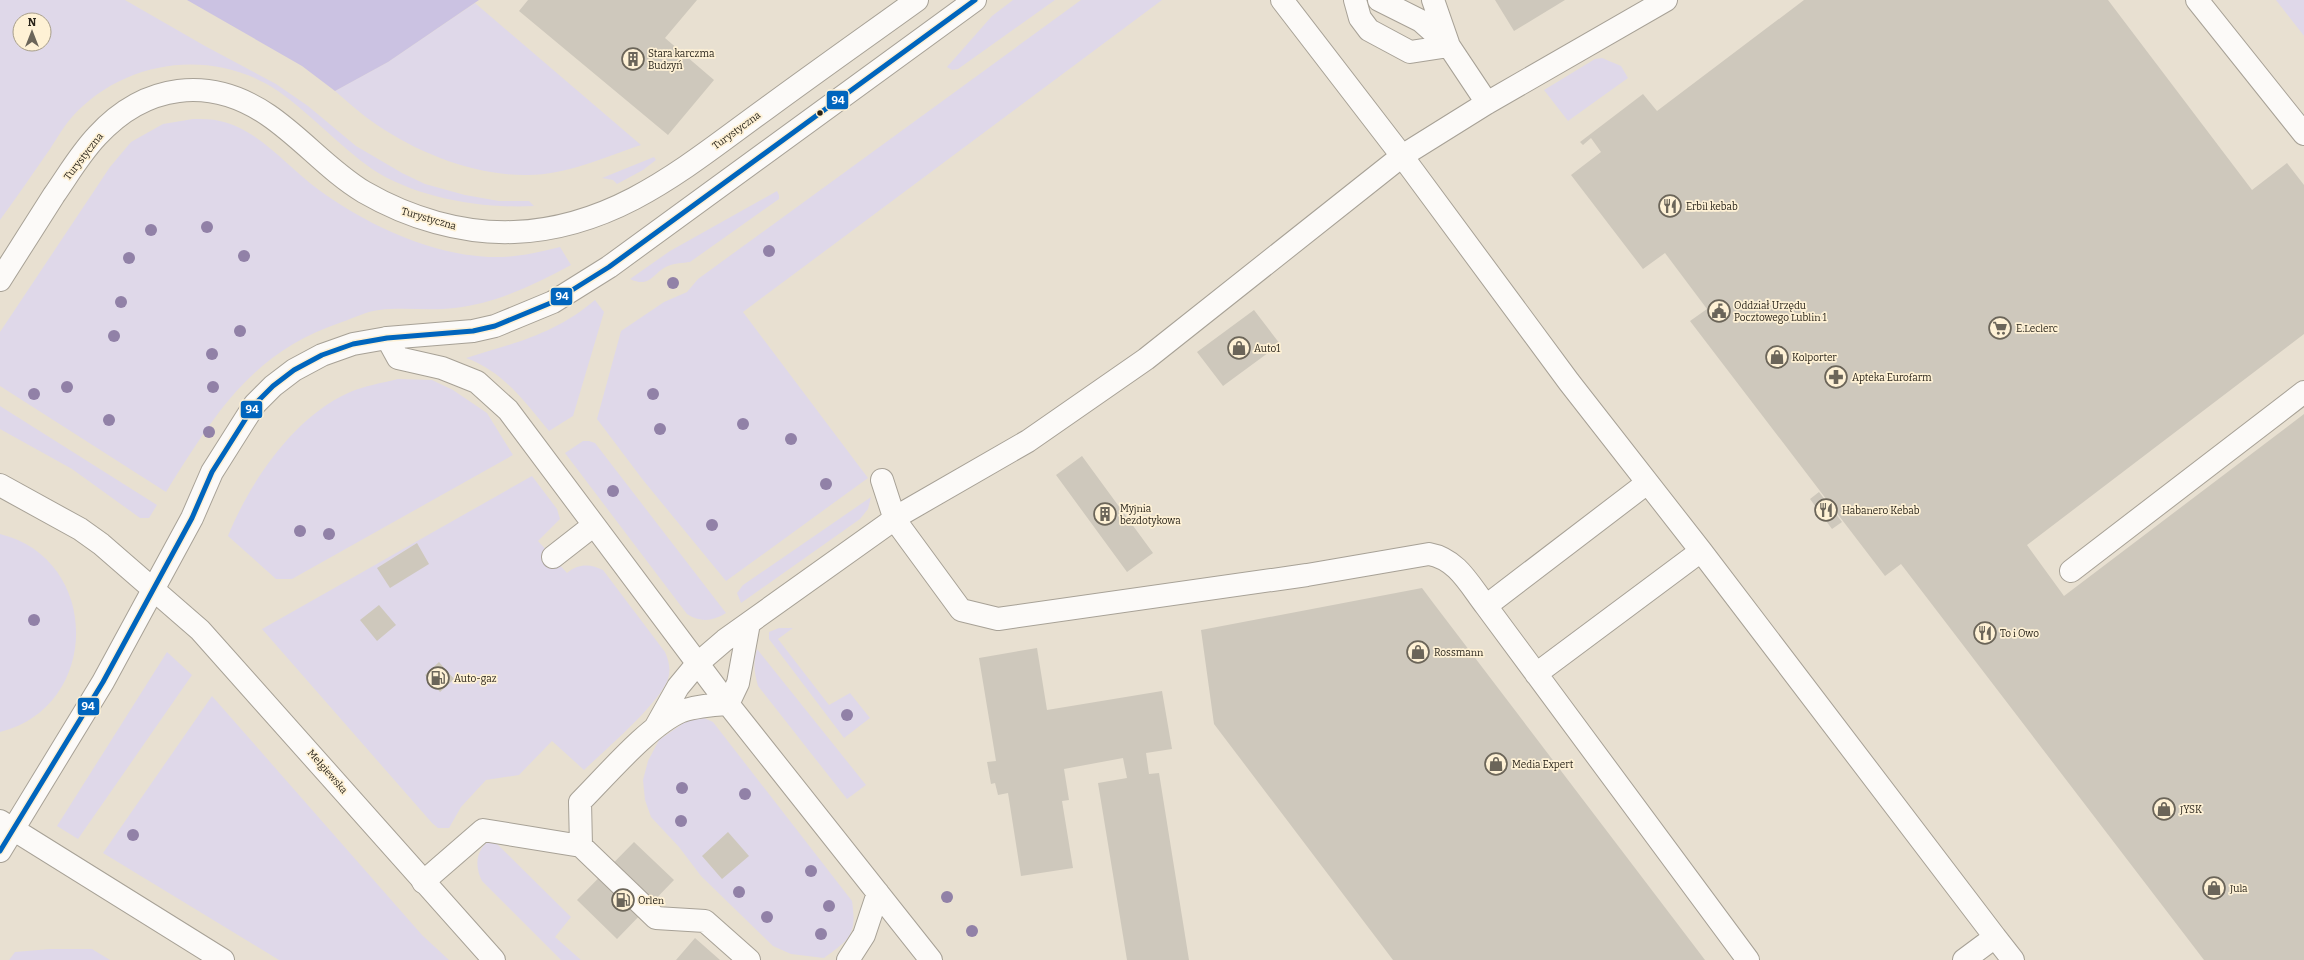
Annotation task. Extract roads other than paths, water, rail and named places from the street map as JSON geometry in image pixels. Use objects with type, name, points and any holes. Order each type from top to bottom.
[{"type":"main road","name":"Turystyczna","points":[[0,280],[74,165],[96,137],[124,113],[154,96],[174,91],[198,89],[221,93],[247,103],[269,115],[324,163],[362,191],[392,207],[421,218],[451,226],[486,232],[514,232],[547,229],[603,214],[637,198],[695,160],[917,0]]},
{"type":"main road","points":[[0,851],[7,825],[103,682],[155,589],[192,518],[212,472],[255,404],[273,386],[322,355],[353,344],[387,338],[473,331],[495,326],[553,302],[609,267],[975,0]]},
{"type":"main road","points":[[1282,0],[1402,156],[1647,482],[2013,960]]},
{"type":"main road","points":[[1355,0],[1360,18],[1369,30],[1410,52],[1449,46]]},
{"type":"main road","points":[[1379,0],[1421,21],[1449,46]]},
{"type":"main road","points":[[1433,0],[1449,46],[1487,103]]},
{"type":"main road","points":[[655,728],[678,687],[696,664],[749,623],[904,513],[1028,440],[1146,359],[1402,156],[1487,103],[1666,0]]},
{"type":"main road","points":[[2197,0],[2304,134]]},
{"type":"main road","points":[[387,338],[398,358],[442,368],[477,382],[508,410],[696,664],[931,960]]},
{"type":"main road","points":[[2071,571],[2304,392]]},
{"type":"main road","points":[[882,480],[895,520],[961,610],[998,619],[1307,575],[1429,554],[1441,556],[1452,562],[1748,960]]},
{"type":"main road","points":[[1486,606],[1647,482]]},
{"type":"main road","name":"Mełgiewska","points":[[0,485],[80,529],[155,589],[222,652],[423,882],[494,960]]},
{"type":"main road","points":[[553,557],[594,525]]},
{"type":"main road","points":[[1536,674],[1701,551]]},
{"type":"main road","points":[[728,704],[738,683],[749,623]]},
{"type":"main road","points":[[581,846],[580,802],[655,728],[682,711],[701,706],[728,704]]},
{"type":"main road","points":[[7,825],[223,960]]},
{"type":"main road","points":[[423,882],[483,830],[581,846],[656,918],[705,921],[749,960]]},
{"type":"main road","points":[[848,960],[864,935],[878,894]]},
{"type":"main road","points":[[1964,960],[1995,937]]},
{"type":"place","name":"Stara karczma Budzyń","points":[[633,59]]},
{"type":"place","name":"Erbil kebab","points":[[1670,206]]},
{"type":"place","name":"Oddział Urzędu Pocztowego Lublin 1","points":[[1719,311]]},
{"type":"place","name":"E.Leclerc","points":[[2000,328]]},
{"type":"place","name":"Auto1","points":[[1239,348]]},
{"type":"place","name":"Kolporter","points":[[1777,357]]},
{"type":"place","name":"Apteka Eurofarm","points":[[1836,377]]},
{"type":"place","name":"Habanero Kebab","points":[[1826,510]]},
{"type":"place","name":"Myjnia bezdotykowa","points":[[1105,514]]},
{"type":"place","name":"To i Owo","points":[[1985,633]]},
{"type":"place","name":"Rossmann","points":[[1418,652]]},
{"type":"place","name":"Auto-gaz","points":[[438,678]]},
{"type":"place","name":"Media Expert","points":[[1496,764]]},
{"type":"place","name":"JYSK","points":[[2164,809]]},
{"type":"place","name":"Jula","points":[[2214,888]]},
{"type":"place","name":"Orlen","points":[[623,900]]}]
